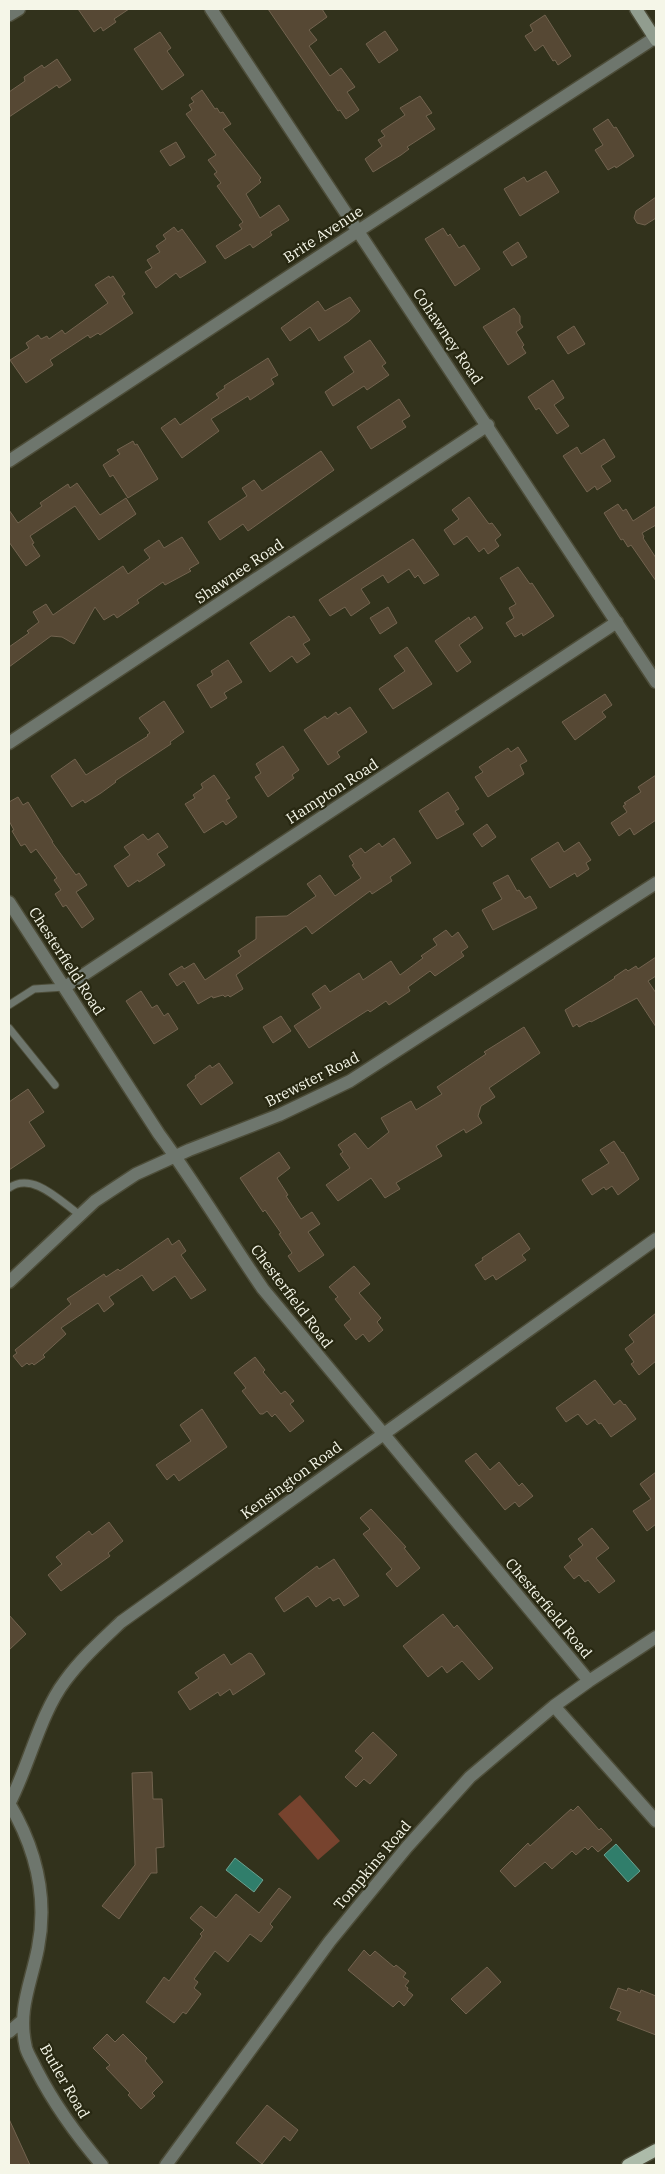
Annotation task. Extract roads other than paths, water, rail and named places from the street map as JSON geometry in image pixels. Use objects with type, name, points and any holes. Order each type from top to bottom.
[{"type":"main road","points":[[636,9],[656,38]]},
{"type":"main road","points":[[628,2165],[656,2150]]},
{"type":"street","points":[[9,15],[19,9]]},
{"type":"street","name":"Cohawney Road","points":[[211,9],[488,425],[656,682]]},
{"type":"street","name":"Brite Avenue","points":[[9,461],[358,231],[656,38]]},
{"type":"street","name":"Shawnee Road","points":[[9,743],[488,425]]},
{"type":"street","name":"Hampton Road","points":[[65,987],[617,622]]},
{"type":"street","name":"Brewster Road","points":[[9,1282],[95,1202],[136,1174],[279,1115],[350,1082],[656,883]]},
{"type":"street","name":"Chesterfield Road","points":[[9,902],[263,1289],[588,1681]]},
{"type":"street","name":"Kensington Road","points":[[9,1804],[56,1696],[73,1671],[121,1622],[656,1239]]},
{"type":"street","name":"Tompkins Road","points":[[166,2165],[330,1941],[407,1847],[470,1777],[554,1706],[588,1681],[656,1637]]},
{"type":"street","points":[[554,1706],[656,1821]]},
{"type":"street","name":"Butler Road","points":[[9,1804],[31,1850],[38,1874],[42,1901],[42,1920],[38,1948],[25,1997],[23,2020],[26,2050],[63,2116],[102,2165]]},
{"type":"street","points":[[9,2032],[23,2020]]},
{"type":"lane","points":[[9,1005],[34,989],[65,987]]},
{"type":"lane","points":[[9,1028],[55,1085]]},
{"type":"lane","points":[[9,1188],[14,1185],[27,1183],[39,1186],[80,1215]]},
{"type":"water","points":[[616,1844],[640,1871],[628,1882],[604,1855]]},
{"type":"water","points":[[235,1858],[263,1880],[254,1892],[226,1870]]}]
